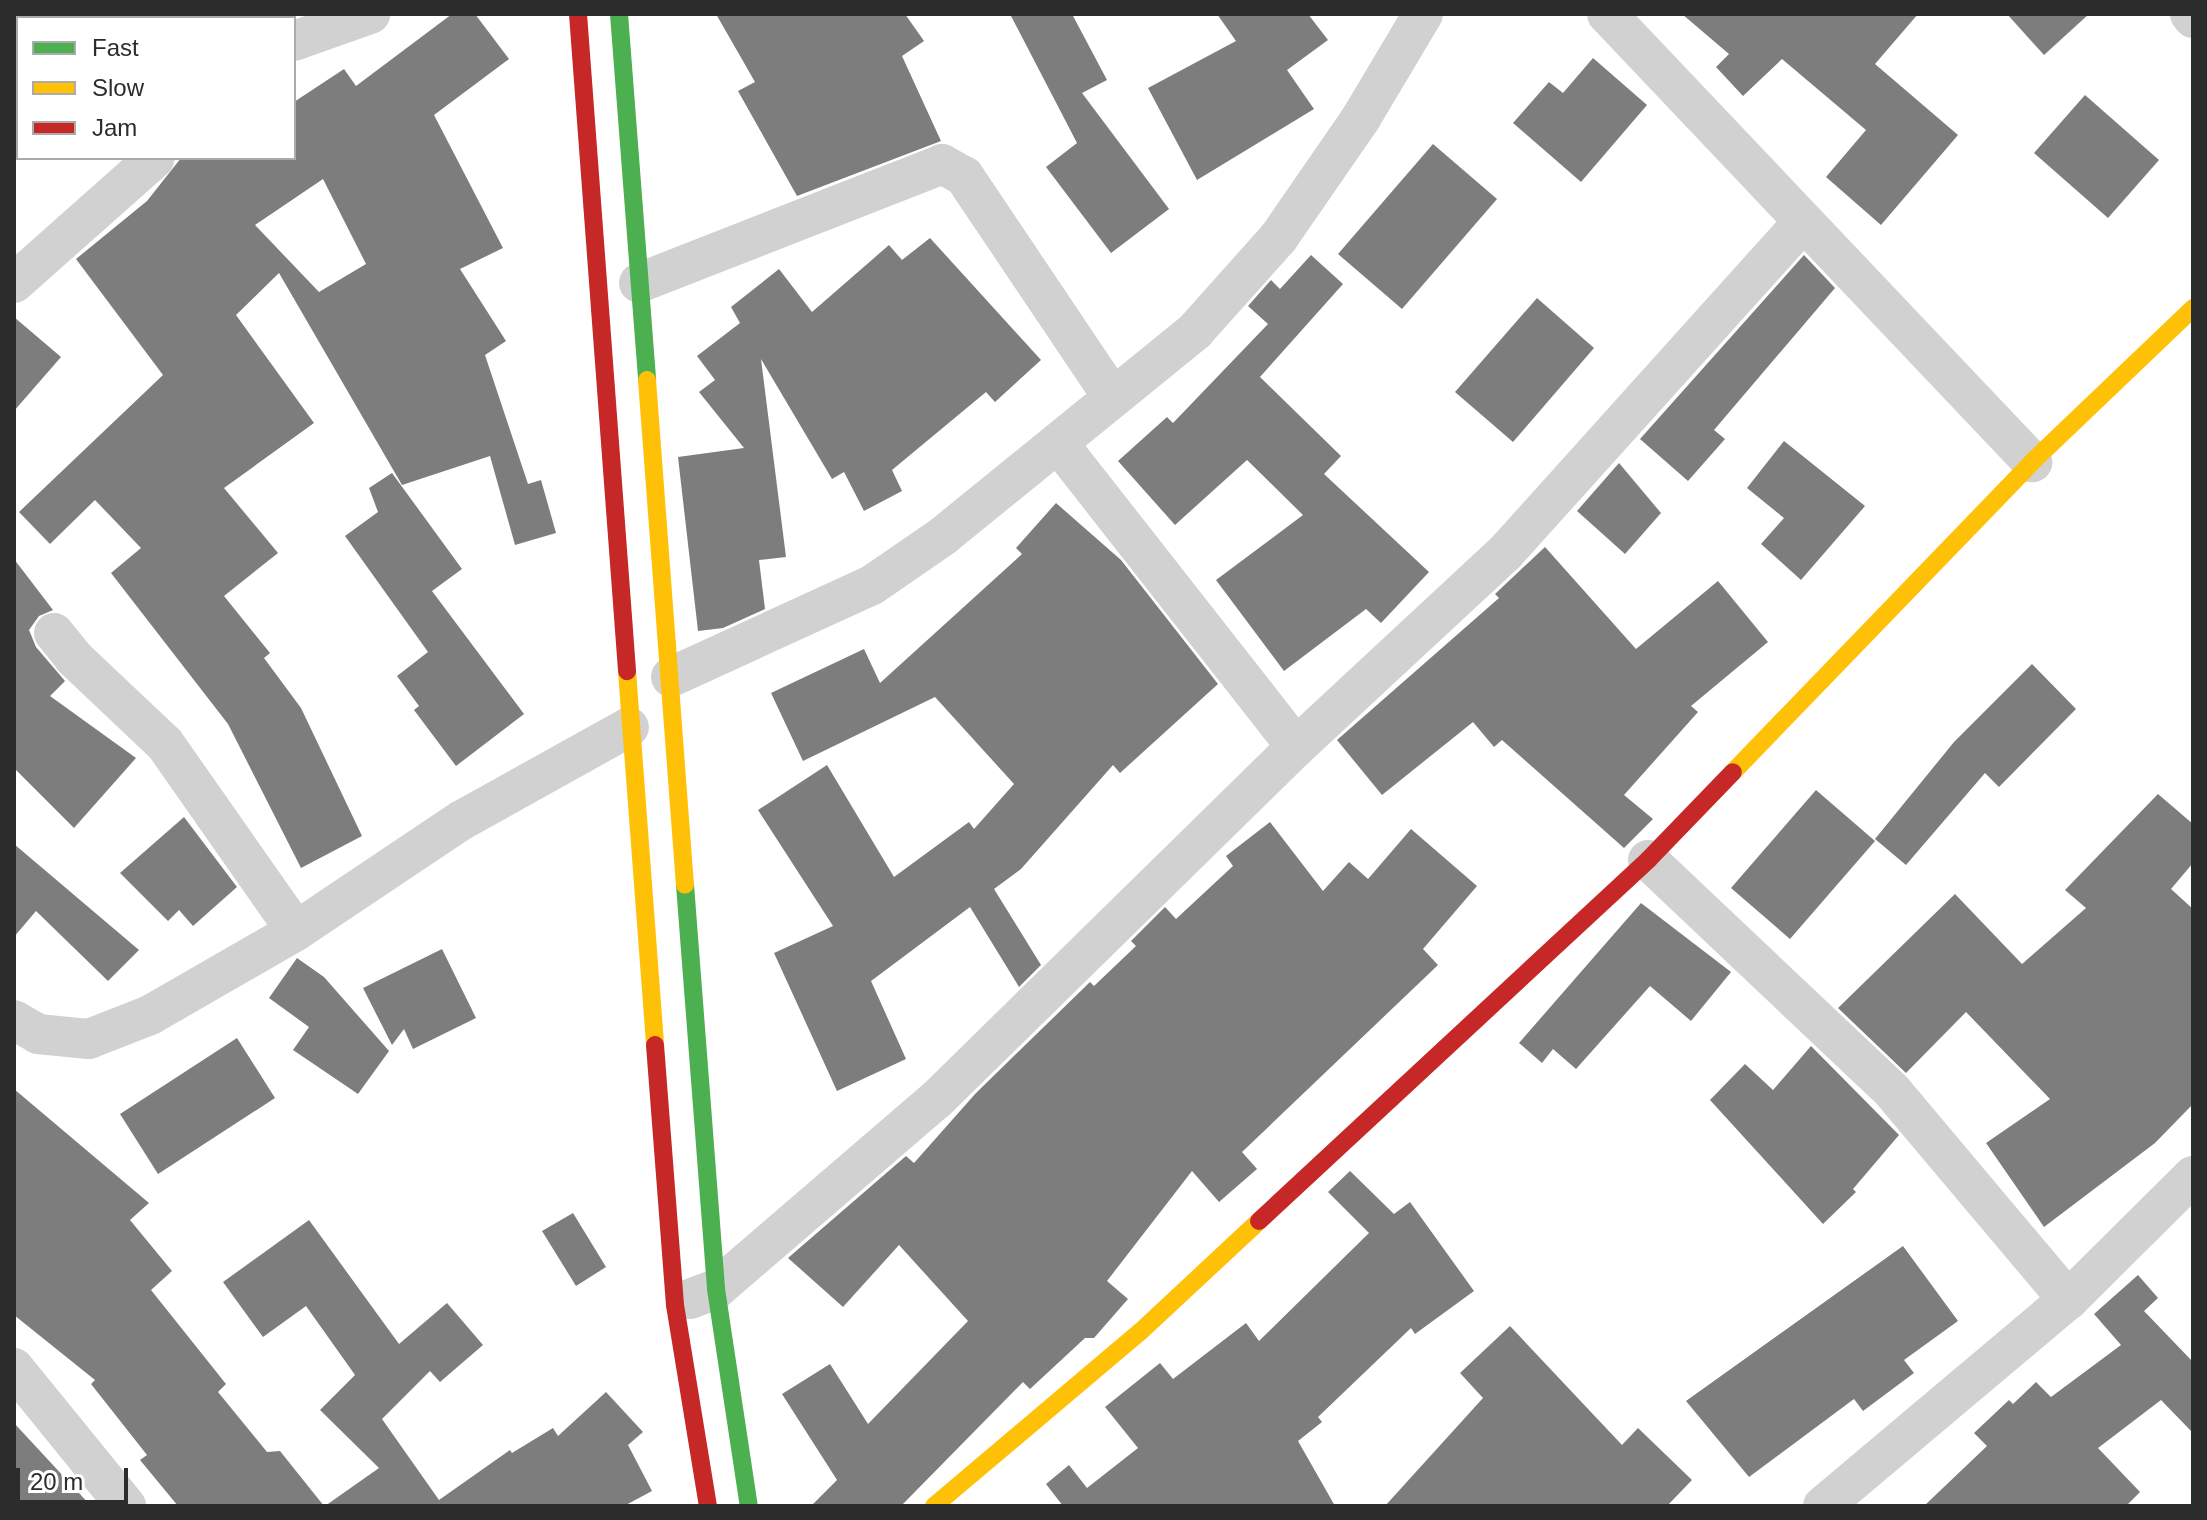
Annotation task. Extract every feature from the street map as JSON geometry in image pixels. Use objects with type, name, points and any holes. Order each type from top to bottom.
[{"type":"main road","points":[[578,14],[629,727],[675,1305],[708,1506]]},
{"type":"main road","points":[[619,14],[716,1289],[749,1506]]},
{"type":"main road","points":[[934,1506],[1140,1332],[1648,860],[2032,462],[2193,308]]},
{"type":"street","points":[[296,40],[370,14]]},
{"type":"street","points":[[671,677],[872,585],[943,536],[1195,331],[1279,237],[1361,118],[1423,14]]},
{"type":"street","points":[[1607,14],[2032,462]]},
{"type":"street","points":[[14,283],[153,160]]},
{"type":"street","points":[[639,283],[942,164],[964,176],[1113,398]]},
{"type":"street","points":[[675,1305],[716,1289],[936,1100],[1296,747],[1505,553],[1802,223]]},
{"type":"street","points":[[1058,443],[1296,747]]},
{"type":"street","points":[[54,633],[74,658],[165,744],[296,931]]},
{"type":"street","points":[[14,1020],[38,1034],[89,1039],[150,1015],[296,931],[462,820],[629,727]]},
{"type":"street","points":[[1648,860],[1893,1092],[2068,1300]]},
{"type":"street","points":[[1823,1506],[2068,1300],[2190,1185]]},
{"type":"street","points":[[14,1368],[126,1506]]},
{"type":"building","points":[[452,14],[475,14],[509,59],[434,115],[503,248],[460,269],[506,341],[485,355],[528,484],[541,480],[556,533],[515,545],[490,456],[402,485],[279,273],[236,315],[314,423],[224,488],[278,553],[224,596],[270,653],[264,658],[301,708],[362,836],[301,868],[228,724],[111,573],[141,548],[95,500],[50,544],[19,512],[163,375],[76,259],[147,201],[179,160],[296,160],[296,101],[344,69],[356,86]],"holes":[[[323,179],[366,264],[319,292],[255,225]]]},
{"type":"building","points":[[716,14],[905,14],[924,41],[902,56],[941,141],[797,196],[738,91],[755,82]]},
{"type":"building","points":[[1010,14],[1072,14],[1107,80],[1082,93],[1169,209],[1111,253],[1046,167],[1077,143]]},
{"type":"building","points":[[1217,14],[1308,14],[1328,40],[1287,70],[1314,109],[1197,180],[1148,88],[1236,41]]},
{"type":"building","points":[[1682,14],[1918,14],[1875,64],[1958,135],[1881,225],[1826,177],[1866,130],[1782,59],[1743,96],[1716,67],[1729,54]]},
{"type":"building","points":[[2007,14],[2089,14],[2044,55]]},
{"type":"building","points":[[1593,58],[1647,105],[1581,182],[1513,123],[1549,82],[1563,93]]},
{"type":"building","points":[[2085,95],[2159,160],[2108,218],[2034,153]]},
{"type":"building","points":[[1433,144],[1497,199],[1402,309],[1338,254]]},
{"type":"building","points":[[930,238],[1041,360],[995,402],[986,392],[892,470],[902,491],[864,511],[844,472],[832,479],[761,359],[786,557],[759,560],[765,609],[723,628],[698,631],[678,457],[744,448],[699,392],[715,380],[697,356],[740,323],[731,307],[779,269],[812,312],[889,245],[902,260]]},
{"type":"building","points":[[1311,255],[1343,284],[1260,377],[1341,456],[1324,474],[1429,572],[1381,623],[1366,609],[1284,671],[1216,580],[1303,515],[1247,460],[1175,525],[1118,461],[1167,417],[1173,423],[1268,324],[1248,306],[1271,280],[1280,289]]},
{"type":"building","points":[[1804,255],[1835,288],[1714,430],[1725,439],[1688,481],[1640,439]]},
{"type":"building","points":[[1537,298],[1594,348],[1513,442],[1455,392]]},
{"type":"building","points":[[14,317],[61,357],[14,411]]},
{"type":"building","points":[[1784,441],[1865,506],[1801,580],[1761,544],[1784,518],[1747,488]]},
{"type":"building","points":[[1619,463],[1661,513],[1625,554],[1577,511]]},
{"type":"building","points":[[392,473],[462,569],[432,591],[524,714],[456,766],[414,710],[419,706],[397,676],[428,652],[345,536],[378,512],[369,488]]},
{"type":"building","points":[[1056,503],[1121,560],[1218,684],[1120,773],[1113,765],[1021,869],[994,889],[1041,965],[1019,987],[970,907],[871,981],[906,1059],[837,1091],[774,953],[833,926],[758,810],[827,765],[894,877],[969,822],[974,829],[1014,784],[935,697],[803,761],[771,693],[864,649],[880,683],[1022,554],[1016,548]]},
{"type":"building","points":[[1545,547],[1636,649],[1718,581],[1768,642],[1691,706],[1698,712],[1624,795],[1653,819],[1624,848],[1502,740],[1494,747],[1473,722],[1382,795],[1337,740],[1499,598],[1495,594]]},
{"type":"building","points":[[14,559],[53,610],[39,616],[29,630],[36,647],[65,681],[50,696],[136,758],[74,828],[14,768]]},
{"type":"building","points":[[2032,664],[2076,709],[1999,787],[1985,773],[1906,865],[1875,839],[1954,742]]},
{"type":"building","points":[[1816,790],[1875,841],[1790,939],[1731,888]]},
{"type":"building","points":[[2158,794],[2193,824],[2193,863],[2171,889],[2193,909],[2193,1104],[2155,1143],[2044,1227],[1986,1143],[2050,1099],[1966,1012],[1906,1073],[1838,1008],[1955,894],[2022,964],[2086,908],[2065,890]]},
{"type":"building","points":[[184,817],[237,887],[193,926],[179,910],[168,921],[120,873]]},
{"type":"building","points":[[1270,822],[1323,891],[1349,862],[1368,879],[1411,829],[1477,886],[1423,949],[1438,965],[1242,1152],[1257,1169],[1219,1202],[1192,1171],[1107,1281],[1128,1299],[1094,1338],[1085,1338],[1030,1389],[1023,1382],[901,1506],[811,1506],[837,1480],[782,1394],[830,1364],[868,1424],[968,1321],[899,1245],[843,1307],[788,1258],[906,1156],[914,1163],[976,1093],[1090,982],[1094,986],[1136,946],[1131,941],[1165,907],[1176,919],[1233,866],[1226,856]]},
{"type":"building","points":[[14,844],[139,950],[108,981],[36,911],[14,937]]},
{"type":"building","points":[[1641,903],[1731,972],[1691,1021],[1650,986],[1576,1069],[1553,1049],[1542,1063],[1519,1043]]},
{"type":"building","points":[[442,949],[476,1018],[413,1049],[404,1029],[392,1045],[363,988]]},
{"type":"building","points":[[297,958],[324,977],[389,1051],[358,1094],[293,1050],[309,1027],[269,998]]},
{"type":"building","points":[[237,1038],[275,1098],[158,1174],[120,1114]]},
{"type":"building","points":[[1811,1046],[1899,1135],[1853,1189],[1856,1192],[1823,1224],[1710,1100],[1745,1064],[1773,1090]]},
{"type":"building","points":[[14,1089],[149,1203],[130,1220],[172,1271],[151,1290],[226,1384],[218,1392],[267,1452],[280,1451],[324,1506],[178,1506],[140,1460],[147,1455],[91,1384],[95,1380],[14,1315]]},
{"type":"building","points":[[1350,1171],[1394,1214],[1410,1202],[1474,1291],[1415,1334],[1411,1328],[1318,1417],[1322,1422],[1298,1441],[1335,1506],[1063,1506],[1046,1484],[1069,1465],[1087,1488],[1138,1448],[1105,1407],[1160,1363],[1173,1379],[1246,1323],[1259,1341],[1369,1233],[1328,1192]]},
{"type":"building","points":[[573,1213],[606,1267],[576,1286],[542,1231]]},
{"type":"building","points":[[309,1220],[399,1344],[447,1303],[483,1345],[440,1382],[430,1371],[382,1419],[439,1500],[510,1450],[512,1453],[553,1428],[558,1436],[606,1392],[643,1432],[628,1445],[652,1491],[624,1506],[325,1506],[379,1468],[320,1410],[355,1375],[306,1306],[263,1337],[223,1282]]},
{"type":"building","points":[[1903,1246],[1958,1321],[1904,1360],[1914,1373],[1863,1411],[1854,1399],[1749,1477],[1686,1401]]},
{"type":"building","points":[[2138,1275],[2158,1298],[2144,1311],[2193,1362],[2193,1433],[2161,1400],[2098,1448],[2140,1492],[2126,1506],[1924,1506],[1987,1446],[1974,1433],[2009,1400],[2013,1404],[2036,1382],[2051,1397],[2121,1345],[2094,1314]]},
{"type":"building","points":[[1510,1326],[1622,1445],[1638,1428],[1692,1480],[1667,1506],[1385,1506],[1483,1398],[1460,1373]]},
{"type":"building","points":[[14,1423],[91,1506],[14,1506]]},
{"type":"traffic: fast","points":[[619,14],[647,380]]},
{"type":"traffic: fast","points":[[685,885],[716,1289],[749,1506]]},
{"type":"traffic: slow","points":[[1733,772],[2032,462],[2193,308]]},
{"type":"traffic: slow","points":[[647,380],[685,885]]},
{"type":"traffic: slow","points":[[627,671],[655,1045]]},
{"type":"traffic: slow","points":[[934,1506],[1140,1332],[1259,1221]]},
{"type":"traffic: jam","points":[[578,14],[627,671]]},
{"type":"traffic: jam","points":[[1259,1221],[1648,860],[1733,772]]},
{"type":"traffic: jam","points":[[655,1045],[675,1305],[708,1506]]}]
